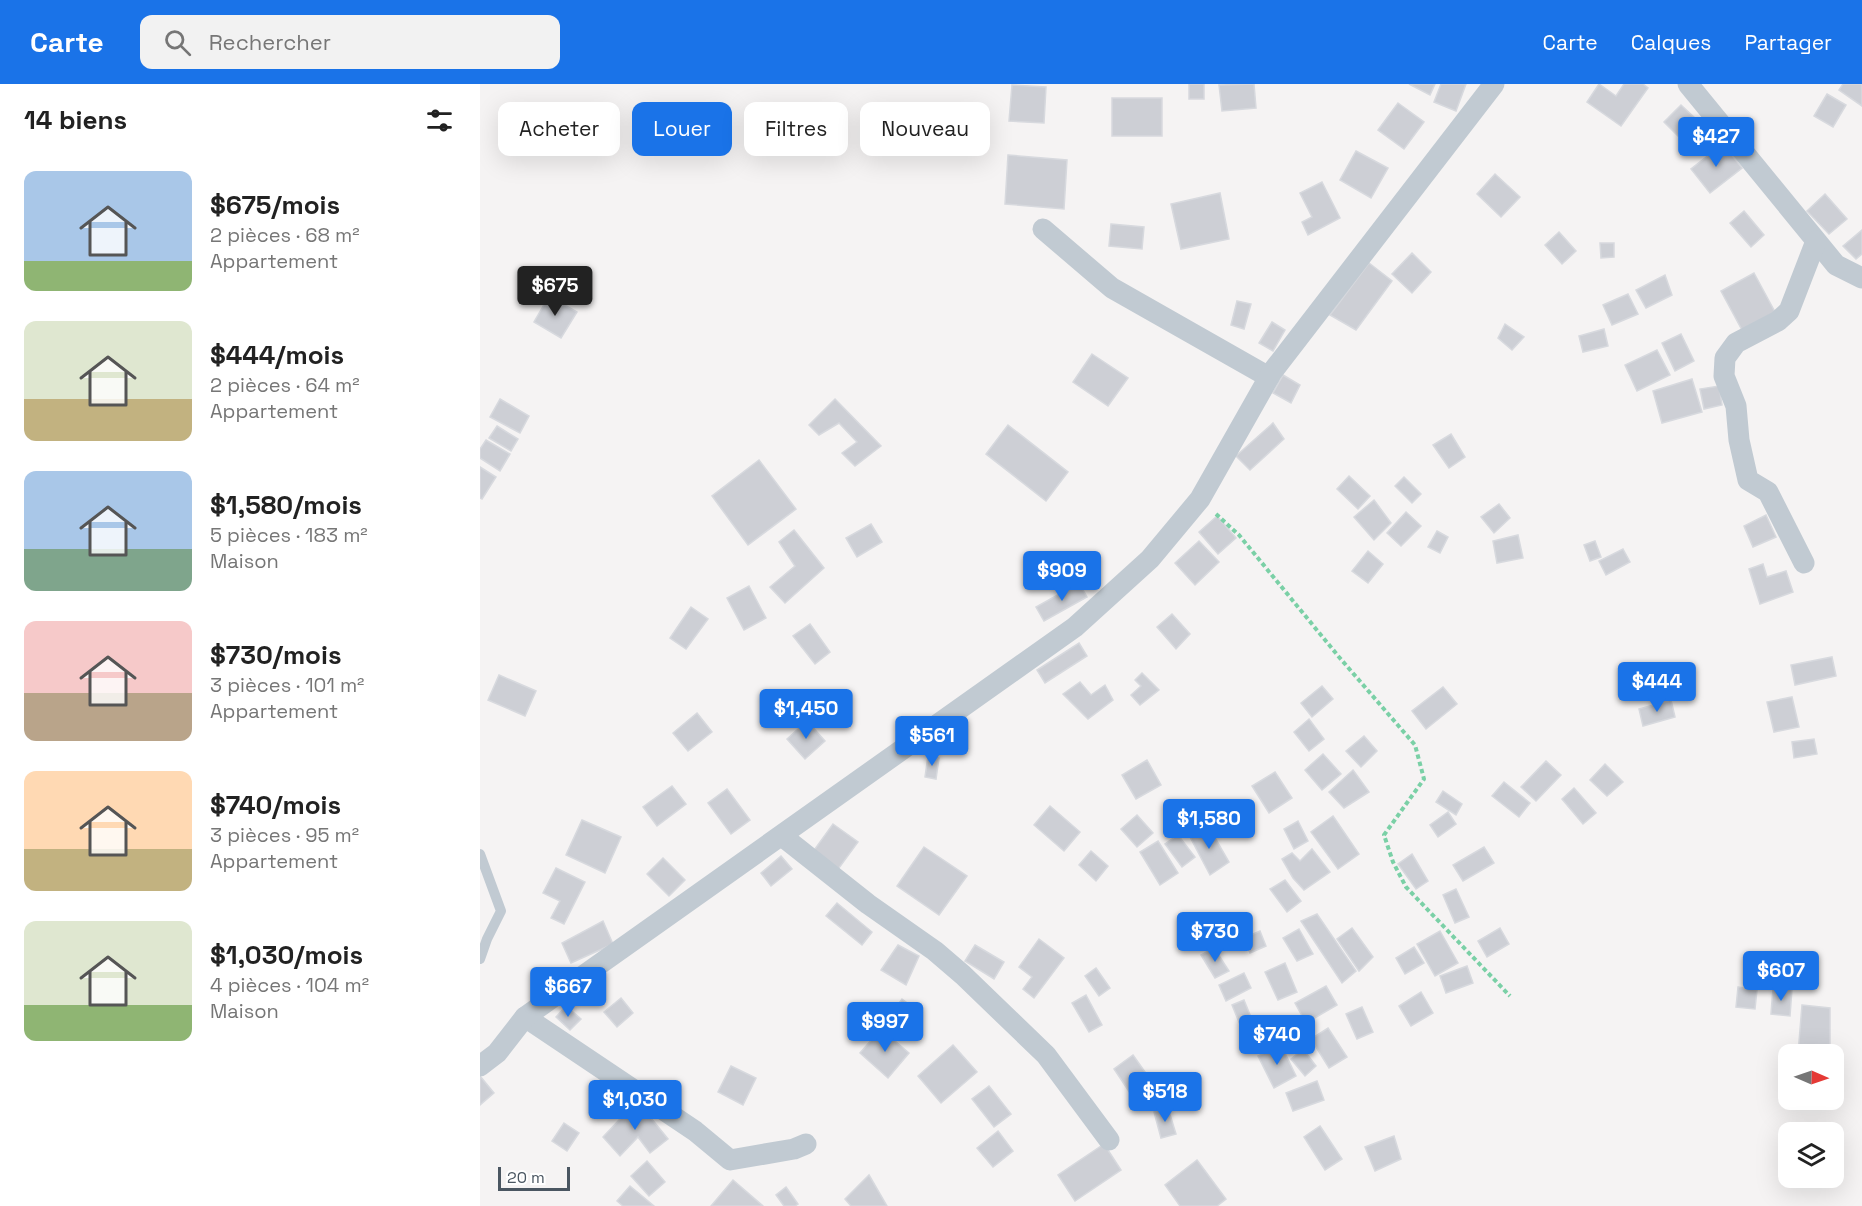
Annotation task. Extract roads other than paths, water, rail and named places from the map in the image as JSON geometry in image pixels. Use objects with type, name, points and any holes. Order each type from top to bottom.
[{"type":"street","points":[[480,1066],[497,1053],[525,1017],[1075,627],[1150,559],[1200,499],[1269,377],[1494,84]]},
{"type":"street","points":[[1688,84],[1836,265],[1862,278]]},
{"type":"street","points":[[1043,229],[1112,288],[1269,377]]},
{"type":"street","points":[[1804,563],[1768,492],[1748,480],[1739,440],[1736,406],[1724,376],[1725,358],[1736,343],[1778,321],[1789,310],[1816,241]]},
{"type":"street","points":[[782,836],[868,904],[935,951],[963,975],[1046,1055],[1109,1140]]},
{"type":"street","points":[[525,1017],[694,1131],[730,1160],[795,1149],[806,1144]]},
{"type":"lane","points":[[480,854],[501,911],[480,959]]}]
